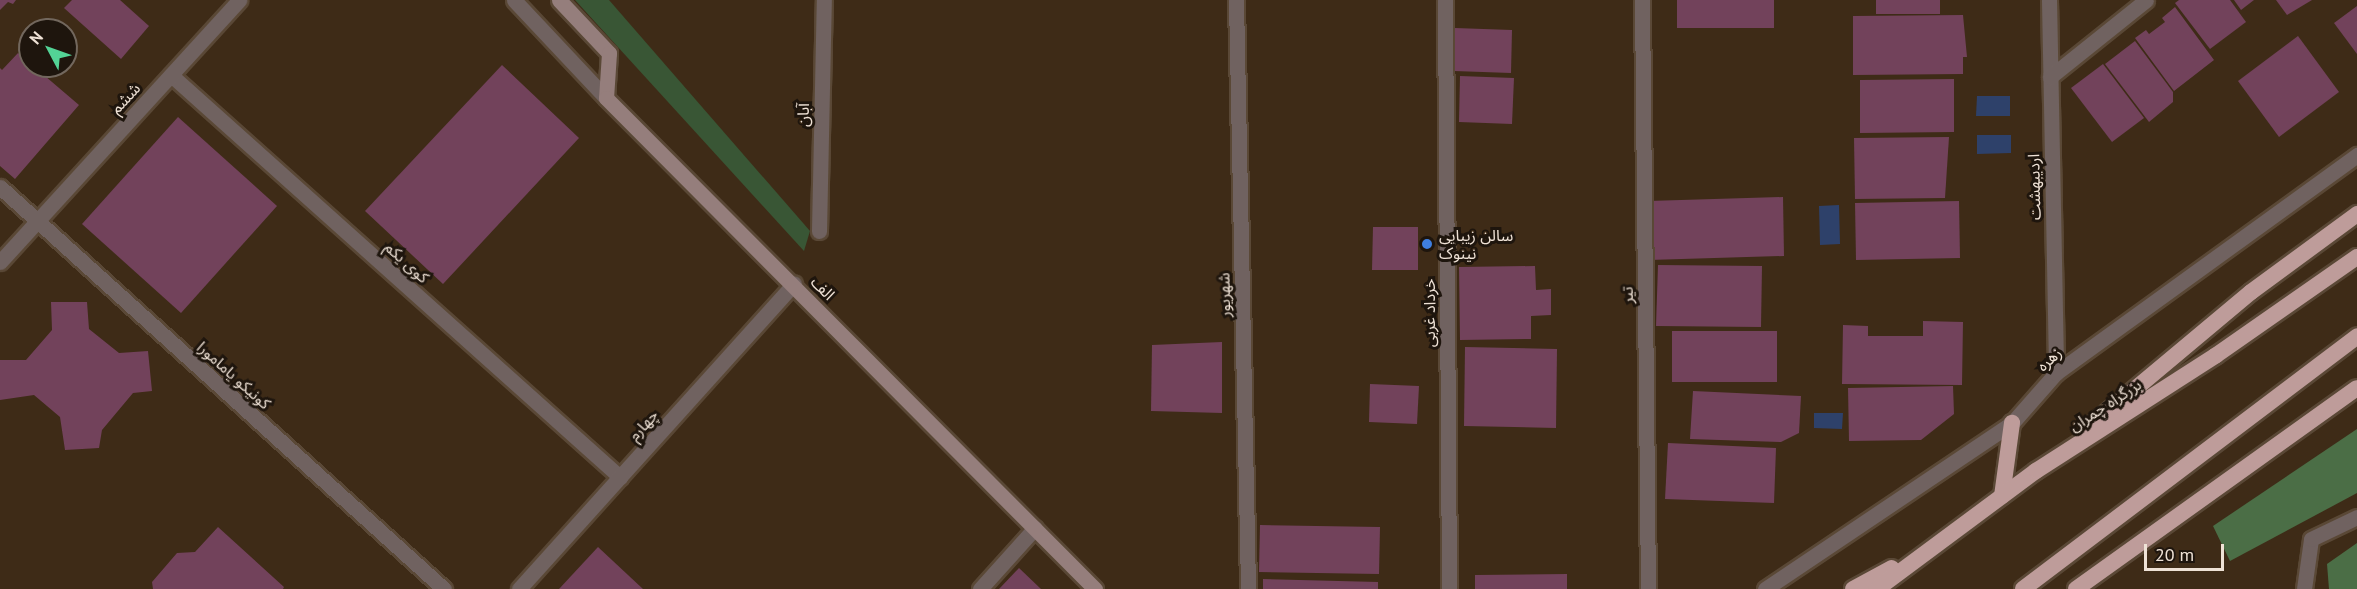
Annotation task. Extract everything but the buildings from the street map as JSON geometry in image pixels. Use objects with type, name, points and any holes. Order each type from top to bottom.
[{"type":"highway","points":[[2036,471],[2251,292],[2357,214]]},
{"type":"highway","name":"بزرگراه چمران","points":[[1877,589],[2036,471],[2215,356],[2357,257]]},
{"type":"highway","points":[[2023,589],[2357,336]]},
{"type":"highway","points":[[2076,589],[2357,388]]},
{"type":"highway","points":[[2002,496],[2012,423]]},
{"type":"highway","points":[[1853,589],[1932,546]]},
{"type":"main road","points":[[559,0],[609,53],[606,98]]},
{"type":"main road","name":"الف","points":[[606,98],[794,284],[1095,589]]},
{"type":"street","name":"ششم","points":[[0,262],[239,0]]},
{"type":"street","points":[[514,0],[606,98]]},
{"type":"street","name":"آبان","points":[[819,231],[824,0]]},
{"type":"street","name":"شهریور","points":[[1236,0],[1248,589]]},
{"type":"street","name":"خرداد غربی","points":[[1445,0],[1449,589]]},
{"type":"street","name":"تیر","points":[[1642,0],[1648,589]]},
{"type":"street","name":"اردیبهشت","points":[[2049,0],[2056,374]]},
{"type":"street","points":[[2050,77],[2146,0]]},
{"type":"street","name":"کوی یکم","points":[[171,75],[620,477]]},
{"type":"street","name":"زهره","points":[[1765,589],[2012,423],[2056,374],[2357,156]]},
{"type":"street","name":"کونیکو یامامورا","points":[[0,187],[444,589]]},
{"type":"street","name":"چهارم","points":[[519,589],[794,284]]},
{"type":"street","points":[[2304,589],[2311,539],[2357,517]]},
{"type":"street","points":[[980,589],[1035,528]]},
{"type":"green space","points":[[575,0],[609,0],[810,231],[804,251]]},
{"type":"green space","points":[[2357,429],[2357,493],[2230,561],[2213,526]]},
{"type":"green space","points":[[2357,543],[2357,589],[2329,589],[2327,564]]},
{"type":"water","points":[[1977,96],[2010,96],[2010,116],[1976,116]]},
{"type":"water","points":[[1977,135],[2011,135],[2011,153],[1977,154]]},
{"type":"water","points":[[1839,205],[1840,244],[1820,245],[1819,206]]},
{"type":"water","points":[[1814,413],[1843,413],[1842,429],[1814,428]]},
{"type":"place","name":"سالن زیبایی نینوک","points":[[1427,244]]}]
